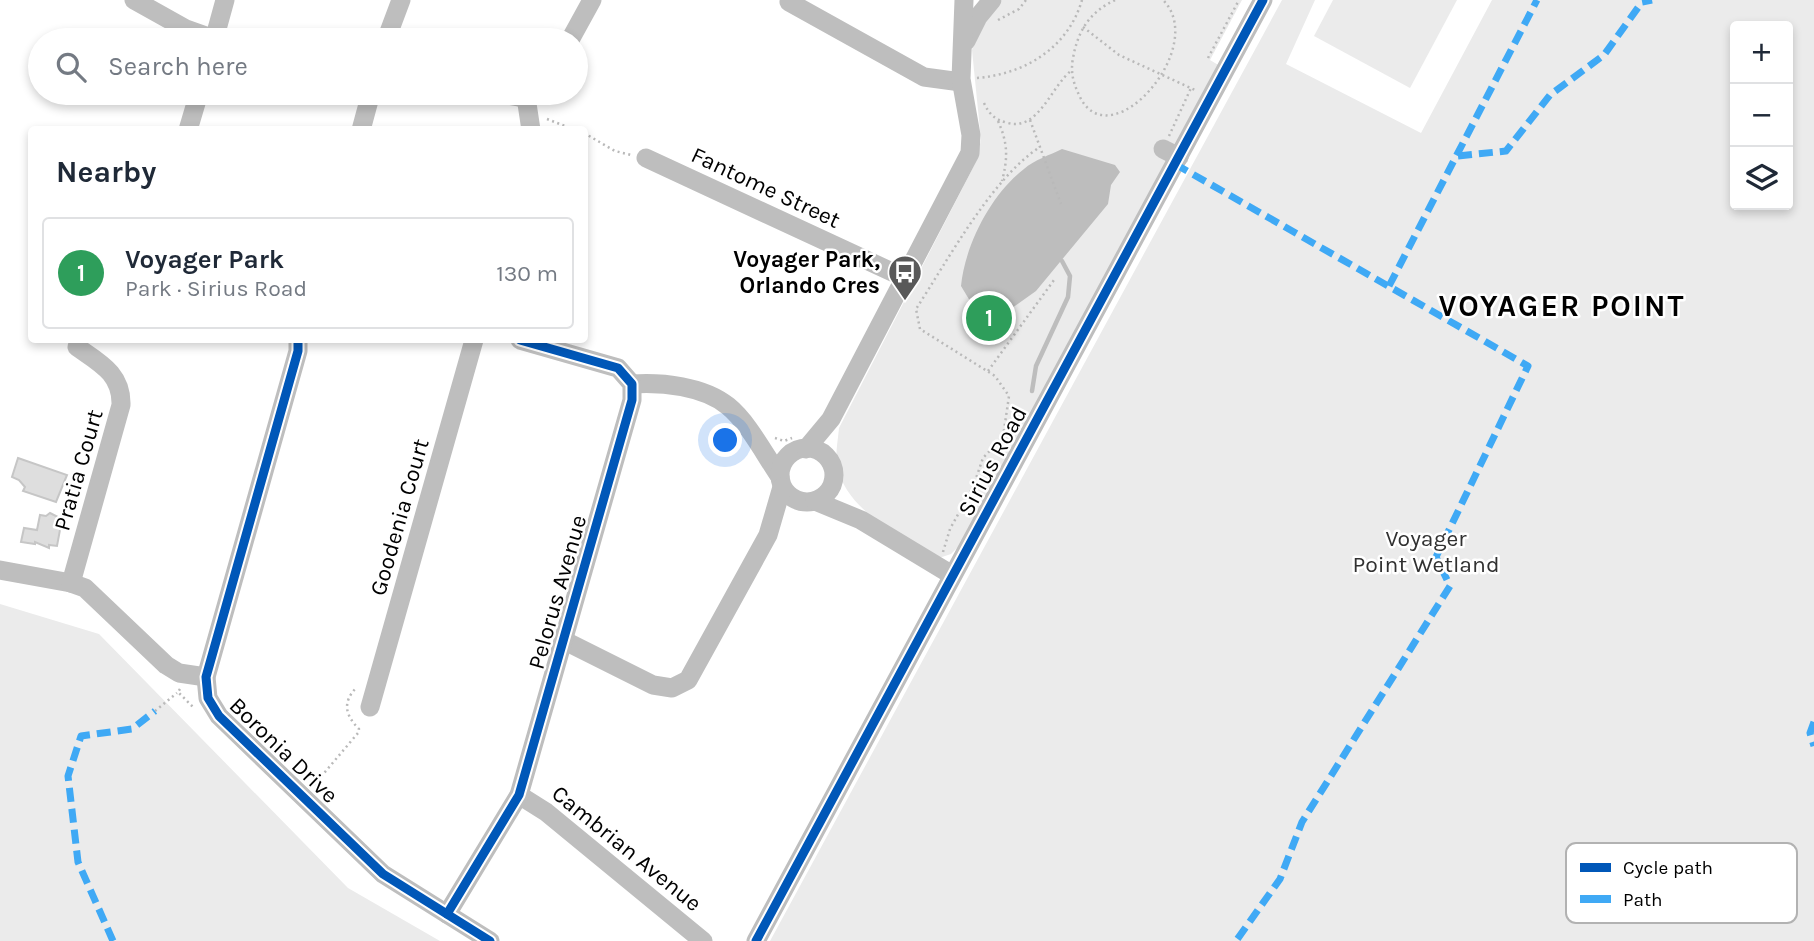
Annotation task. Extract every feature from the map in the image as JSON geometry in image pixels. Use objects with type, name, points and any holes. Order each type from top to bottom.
[{"type":"street","points":[[134,0],[184,28]]},
{"type":"street","points":[[217,28],[225,0]]},
{"type":"street","points":[[390,28],[401,0]]},
{"type":"street","points":[[577,28],[592,0]]},
{"type":"street","points":[[563,640],[653,685],[672,688],[681,685],[694,673],[768,535],[781,482],[782,464],[798,446],[831,419],[970,153],[970,86],[962,49],[964,0]]},
{"type":"street","points":[[962,49],[977,19],[992,0]]},
{"type":"street","name":"Sirius Road","points":[[756,941],[952,575],[1169,152],[1210,99],[1262,0]]},
{"type":"street","points":[[789,2],[924,77],[970,86]]},
{"type":"street","points":[[189,126],[195,105]]},
{"type":"street","points":[[362,126],[368,105]]},
{"type":"street","points":[[531,105],[531,126]]},
{"type":"street","name":"Fantome Street","points":[[646,158],[905,278]]},
{"type":"street","points":[[0,570],[71,583],[90,592],[166,665],[197,676],[300,343]]},
{"type":"street","name":"Goodenia Court","points":[[370,707],[473,343]]},
{"type":"street","points":[[530,343],[618,368],[632,384],[667,384],[718,400],[764,438],[818,451],[829,460]]},
{"type":"street","name":"Pratia Court","points":[[71,583],[121,405],[120,385],[115,376],[77,347]]},
{"type":"street","name":"Pelorus Avenue","points":[[447,915],[519,795],[629,410],[632,384]]},
{"type":"street","points":[[831,419],[829,460],[833,481],[861,520]]},
{"type":"street","points":[[764,438],[761,453],[789,496],[861,520],[952,575]]},
{"type":"street","points":[[768,535],[809,501],[828,492],[833,481]]},
{"type":"street","name":"Boronia Drive","points":[[197,676],[219,716],[383,874],[490,941]]},
{"type":"street","name":"Cambrian Avenue","points":[[519,795],[546,813],[703,941]]},
{"type":"path","points":[[995,21],[1013,13],[1026,0]]},
{"type":"path","points":[[970,86],[975,78],[1017,70],[1048,52],[1064,36],[1082,0]]},
{"type":"path","points":[[1113,0],[1096,12],[1077,37],[1072,70],[1075,88],[1085,106],[1093,112],[1108,116],[1122,113],[1139,101],[1162,73],[1176,36],[1172,11],[1163,0]]},
{"type":"path","points":[[1208,58],[1239,0]]},
{"type":"path","points":[[1083,27],[1119,55],[1162,73],[1210,99]]},
{"type":"path","points":[[983,100],[989,115],[998,120],[1014,125],[1030,120],[1038,113],[1056,85],[1072,70]]},
{"type":"path","points":[[1169,152],[1173,122],[1191,88]]},
{"type":"path","points":[[998,120],[1005,136],[1008,158],[1002,185]]},
{"type":"path","points":[[1030,120],[1062,204]]},
{"type":"path","points":[[588,135],[615,151],[646,158]]},
{"type":"path","points":[[935,563],[946,547],[950,528],[973,487],[983,458],[1003,437],[1009,396],[995,376],[920,329],[916,309],[980,211],[1027,155],[1041,147]]},
{"type":"path","points":[[988,371],[1054,280]]},
{"type":"path","points":[[764,438],[798,446]]},
{"type":"path","points":[[155,711],[197,676]]},
{"type":"path","points":[[178,692],[200,714]]},
{"type":"green space","points":[[1002,0],[1242,0],[1210,60],[1220,66],[963,542],[951,554],[939,558],[893,532],[852,497],[837,466],[837,442],[839,428],[976,162],[981,140],[972,50],[975,36]]},
{"type":"green space","name":"Voyager Point Wetland","points":[[1282,0],[1315,0],[1286,64],[1421,133],[1492,0],[1814,0],[1814,941],[770,941]]},
{"type":"green space","points":[[1333,0],[1457,0],[1410,88],[1314,36]]},
{"type":"green space","points":[[0,604],[99,634],[348,888],[440,941],[0,941]]},
{"type":"shaded area","points":[[1062,149],[1115,165],[1120,172],[1111,185],[1108,204],[1036,291],[1005,313],[989,318],[970,301],[961,286],[974,238],[991,206],[1012,180],[1032,163]]},
{"type":"building","points":[[18,458],[67,475],[56,502],[23,491],[25,487],[12,477]]},
{"type":"building","points":[[50,513],[62,519],[57,546],[49,545],[49,548],[35,542],[21,542],[24,528],[37,530],[40,515],[46,516]]},
{"type":"waterway","points":[[1032,391],[1036,366],[1068,297],[1070,276],[1062,261]]},
{"type":"marked path","points":[[1389,286],[1537,0]]},
{"type":"marked path","points":[[1458,156],[1506,151],[1550,95],[1604,55],[1642,2],[1652,0]]},
{"type":"marked path","points":[[1175,164],[1528,366],[1436,557],[1450,586],[1302,822],[1280,879],[1236,941]]},
{"type":"marked path","points":[[113,941],[78,862],[68,776],[81,736],[132,729],[155,711]]},
{"type":"marked path","points":[[1814,722],[1810,733],[1814,746]]},
{"type":"cycle path","points":[[756,941],[1263,0]]},
{"type":"cycle path","points":[[298,343],[298,351],[206,677],[208,698],[219,716],[383,874],[490,941]]},
{"type":"cycle path","points":[[447,914],[519,795],[632,400],[632,384],[618,368],[530,343]]},
{"type":"place","name":"Voyager Park, Orlando Cres","points":[[905,302]]},
{"type":"place","name":"Voyager Park","points":[[989,318]]},
{"type":"district","name":"VOYAGER POINT","points":[[1562,306]]}]
